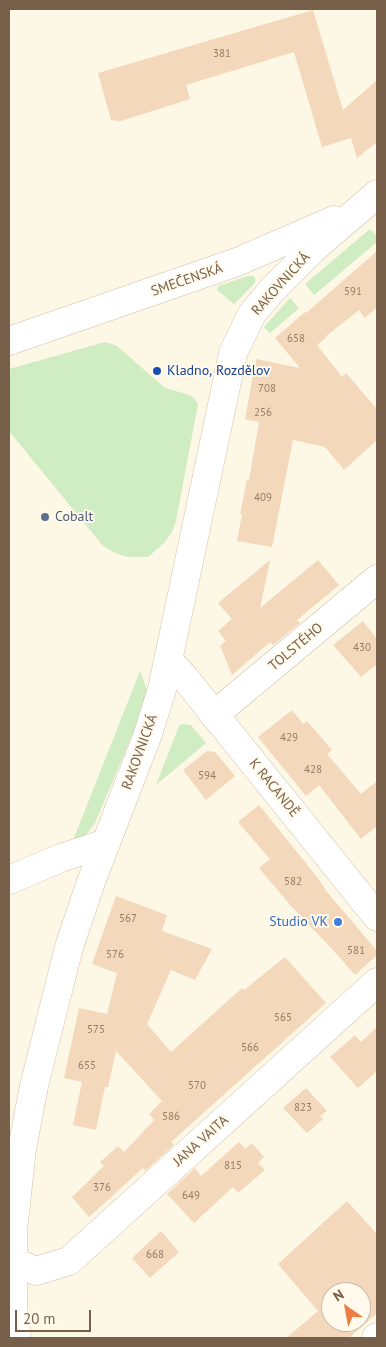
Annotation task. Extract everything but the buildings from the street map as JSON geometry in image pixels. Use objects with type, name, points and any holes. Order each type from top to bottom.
[{"type":"street","name":"SMEČENSKÁ","points":[[9,341],[237,262],[369,201]]},
{"type":"street","name":"RAKOVNICKÁ","points":[[17,1338],[11,1310],[13,1231],[19,1171],[34,1086],[68,947],[148,734],[169,661],[230,366],[238,340],[252,314],[272,290],[313,249],[369,201]]},
{"type":"street","name":"TOLSTÉHO","points":[[214,715],[377,579]]},
{"type":"street","name":"K RACANDĚ","points":[[169,661],[377,917]]},
{"type":"street","points":[[9,880],[61,858],[106,843]]},
{"type":"street","name":"JANA VAITA","points":[[13,1262],[36,1271],[69,1260],[377,982]]},
{"type":"green space","points":[[370,229],[377,236],[377,242],[314,295],[305,284]]},
{"type":"green space","points":[[248,276],[255,277],[255,283],[234,304],[217,290],[218,286]]},
{"type":"green space","points":[[290,298],[299,308],[270,333],[264,327]]},
{"type":"green space","points":[[105,342],[117,346],[165,388],[190,395],[198,404],[176,521],[172,532],[164,543],[148,557],[128,557],[115,553],[103,546],[9,431],[9,369]]},
{"type":"green space","points":[[140,671],[147,690],[144,707],[95,823],[86,835],[72,843]]},
{"type":"green space","points":[[182,724],[191,725],[206,743],[156,785],[179,726]]},
{"type":"place","name":"Kladno, Rozdělov","points":[[157,371]]},
{"type":"place","name":"Cobalt","points":[[45,517]]},
{"type":"place","name":"Studio VK","points":[[338,922]]}]
